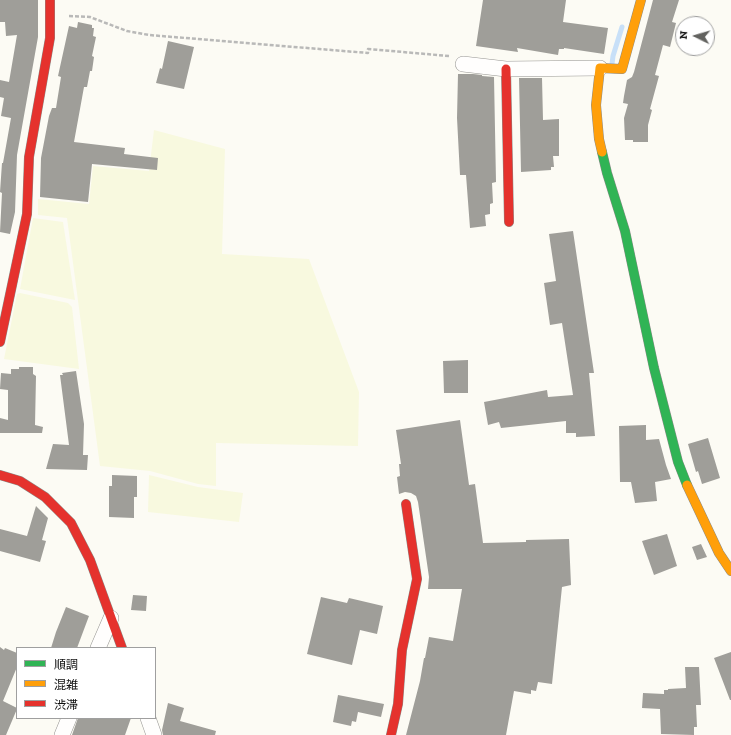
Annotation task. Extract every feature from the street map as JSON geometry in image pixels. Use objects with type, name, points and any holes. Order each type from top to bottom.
[{"type":"street","points":[[0,342],[27,214],[29,157],[50,38],[50,0]]},
{"type":"street","points":[[463,64],[506,69],[622,69],[641,0]]},
{"type":"street","points":[[600,68],[596,105],[599,139],[624,231],[654,368],[678,462],[687,485],[719,553],[731,571]]},
{"type":"street","points":[[506,69],[509,222]]},
{"type":"street","points":[[0,475],[20,481],[45,497],[71,524],[90,560],[122,647]]},
{"type":"street","points":[[391,735],[398,704],[402,650],[417,580],[406,504]]},
{"type":"street","points":[[98,647],[111,618]]},
{"type":"street","points":[[62,735],[69,719]]},
{"type":"street","points":[[148,719],[154,735]]},
{"type":"path","points":[[51,14],[90,17],[127,30],[149,35],[368,53],[368,49],[433,54],[460,57],[463,64]]},
{"type":"green space","points":[[154,130],[225,149],[222,254],[309,259],[359,392],[358,446],[216,443],[216,486],[198,484],[150,471],[100,466],[67,218],[38,215],[38,199],[89,204],[93,166],[149,171]]},
{"type":"green space","points":[[33,218],[63,222],[75,300],[20,289]]},
{"type":"green space","points":[[20,293],[68,303],[72,307],[79,369],[4,359],[17,294]]},
{"type":"green space","points":[[149,475],[198,487],[243,493],[239,522],[148,512]]},
{"type":"building","points":[[0,0],[38,0],[38,37],[17,155],[15,212],[10,234],[0,232],[2,163],[11,118],[1,116],[4,98],[0,97],[0,80],[9,82],[17,35],[6,36],[5,22],[0,22]]},
{"type":"building","points":[[483,0],[566,0],[563,22],[608,28],[604,54],[564,48],[559,49],[558,55],[517,48],[518,52],[476,46]]},
{"type":"building","points":[[653,0],[679,0],[672,22],[675,23],[675,27],[670,47],[663,45],[655,75],[659,76],[650,109],[652,110],[648,125],[648,142],[633,142],[633,140],[625,140],[624,118],[628,104],[623,103],[627,80],[632,77]]},
{"type":"building","points":[[78,22],[92,25],[92,28],[94,28],[93,36],[96,37],[92,56],[94,57],[92,71],[90,71],[87,87],[84,87],[74,142],[125,148],[124,154],[158,158],[157,170],[92,164],[88,202],[40,197],[41,158],[49,116],[52,108],[56,108],[61,77],[58,76],[69,26],[77,28]]},
{"type":"building","points":[[168,41],[194,47],[184,89],[156,83],[160,68],[162,69]]},
{"type":"building","points":[[458,74],[473,74],[494,77],[496,182],[492,183],[493,203],[490,204],[490,214],[485,215],[486,226],[470,228],[466,175],[460,175],[457,118]]},
{"type":"building","points":[[519,78],[542,78],[543,120],[559,119],[559,156],[553,156],[554,167],[551,167],[551,170],[521,172]]},
{"type":"building","points":[[573,231],[594,373],[589,373],[595,436],[576,437],[576,433],[566,433],[566,421],[501,428],[499,422],[488,425],[484,402],[547,390],[548,397],[573,395],[562,323],[550,325],[544,283],[556,281],[549,234]]},
{"type":"building","points":[[468,360],[468,393],[444,393],[443,361]]},
{"type":"building","points":[[19,367],[33,367],[33,374],[36,376],[35,425],[43,427],[42,433],[0,433],[0,418],[8,420],[8,390],[0,389],[1,373],[11,374],[11,369],[19,369]]},
{"type":"building","points":[[76,371],[84,424],[83,455],[88,455],[87,470],[46,469],[53,444],[69,445],[60,375],[63,375],[62,373]]},
{"type":"building","points":[[460,420],[469,485],[475,484],[483,543],[569,539],[571,585],[562,587],[552,684],[538,682],[536,691],[531,690],[531,694],[514,691],[506,735],[406,735],[420,681],[429,637],[453,641],[462,589],[428,589],[429,577],[418,502],[416,496],[411,493],[405,492],[399,494],[397,477],[400,476],[399,464],[401,464],[396,430]]},
{"type":"building","points":[[646,425],[646,440],[659,439],[671,479],[655,482],[657,501],[635,503],[631,482],[620,482],[619,426]]},
{"type":"building","points":[[708,438],[720,478],[702,484],[698,471],[696,472],[688,444]]},
{"type":"building","points":[[112,475],[137,476],[137,497],[134,497],[134,518],[109,517],[109,486],[112,486]]},
{"type":"building","points":[[36,506],[48,518],[42,540],[46,541],[40,562],[0,551],[0,529],[27,536]]},
{"type":"building","points":[[667,534],[677,566],[654,575],[642,541]]},
{"type":"building","points":[[701,544],[707,557],[697,560],[692,547]]},
{"type":"building","points":[[133,595],[147,596],[146,611],[131,610]]},
{"type":"building","points":[[321,597],[347,603],[349,598],[383,606],[377,634],[360,630],[352,665],[307,654]]},
{"type":"building","points":[[66,607],[89,616],[77,647],[51,647]]},
{"type":"building","points":[[0,647],[4,650],[5,648],[16,653],[16,669],[3,701],[16,708],[16,711],[6,735],[0,735]]},
{"type":"building","points":[[731,652],[731,700],[730,700],[714,658]]},
{"type":"building","points":[[685,667],[699,667],[701,705],[696,705],[697,727],[694,727],[694,735],[661,734],[660,709],[642,708],[643,693],[664,694],[664,690],[686,688]]},
{"type":"building","points":[[338,695],[384,704],[381,717],[358,712],[356,722],[352,721],[351,726],[333,722]]},
{"type":"building","points":[[168,703],[184,708],[180,721],[216,731],[215,735],[163,735],[162,730]]},
{"type":"building","points":[[78,719],[131,719],[125,735],[72,735]]},
{"type":"waterway","points":[[612,64],[622,27]]},
{"type":"traffic: fast","points":[[602,152],[625,231],[654,368],[678,462],[687,485]]},
{"type":"traffic: slow","points":[[602,152],[599,139],[596,105],[600,68],[622,69],[641,0]]},
{"type":"traffic: slow","points":[[687,485],[719,553],[731,571]]},
{"type":"traffic: jam","points":[[0,342],[27,214],[29,157],[50,38],[50,0]]},
{"type":"traffic: jam","points":[[506,69],[509,222]]},
{"type":"traffic: jam","points":[[0,475],[20,481],[45,497],[71,523],[90,560],[122,647]]},
{"type":"traffic: jam","points":[[391,735],[398,704],[402,650],[417,579],[406,504]]}]
